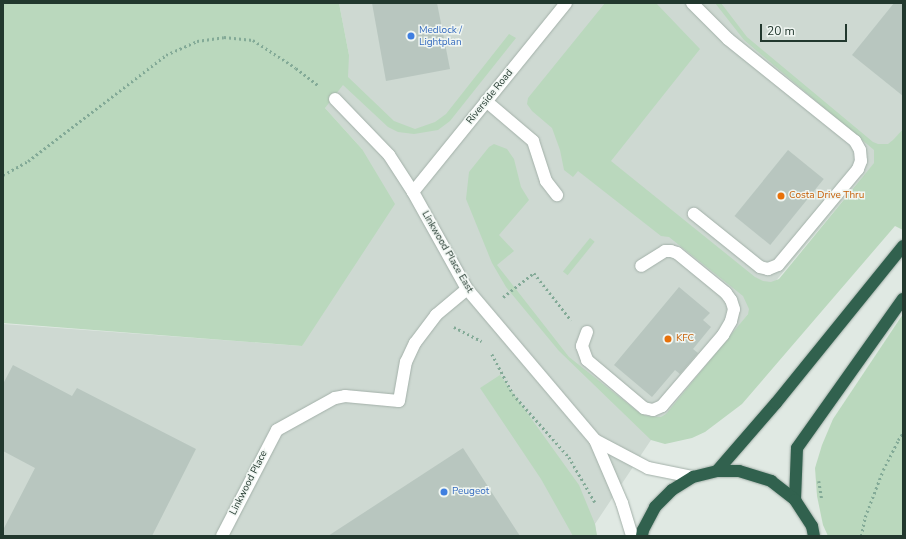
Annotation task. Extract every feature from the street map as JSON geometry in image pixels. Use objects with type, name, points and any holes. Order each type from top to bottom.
[{"type":"highway","points":[[717,471],[776,403],[903,246]]},
{"type":"highway","points":[[795,500],[797,448],[903,299]]},
{"type":"highway","points":[[642,536],[655,507],[672,490],[693,477],[717,471],[739,471],[771,481],[795,500],[812,526],[814,536]]},
{"type":"street","name":"Riverside Road","points":[[413,192],[566,3]]},
{"type":"street","points":[[692,3],[715,28],[855,141],[860,150],[861,160],[858,169],[778,265],[768,269],[760,267],[694,214]]},
{"type":"street","name":"Linkwood Place East","points":[[335,99],[389,155],[413,192],[467,289],[595,440],[622,503],[632,536]]},
{"type":"street","points":[[486,101],[533,141],[546,182],[557,195]]},
{"type":"street","points":[[586,334],[582,346],[587,360],[644,408],[653,410],[662,406],[723,335],[731,321],[734,309],[731,300],[726,293],[677,253],[671,251],[665,251],[641,266]]},
{"type":"street","points":[[436,314],[467,289]]},
{"type":"street","name":"Linkwood Place","points":[[222,536],[277,430],[335,398],[345,396],[399,401],[406,362],[415,343],[436,314]]},
{"type":"street","name":"Linkwood Place East","points":[[595,440],[648,468],[693,477]]},
{"type":"path","points":[[3,175],[28,161],[166,55],[197,41],[224,37],[253,40],[296,68],[335,99]]},
{"type":"path","points":[[485,311],[534,273],[586,334]]},
{"type":"path","points":[[436,314],[464,333],[486,343]]},
{"type":"path","points":[[490,349],[513,394],[569,457],[595,502]]},
{"type":"path","points":[[861,536],[864,517],[883,470],[903,433]]},
{"type":"path","points":[[818,475],[824,506]]},
{"type":"shaded area","points":[[339,3],[903,3],[903,129],[748,314],[651,440],[595,524],[597,536],[3,536],[3,324],[302,346],[362,149],[325,108],[349,55]]},
{"type":"green space","points":[[3,3],[339,3],[349,55],[348,77],[394,121],[415,129],[435,122],[446,114],[509,34],[516,38],[450,121],[438,130],[414,134],[398,132],[388,127],[343,85],[325,108],[362,149],[395,204],[302,346],[3,323]]},
{"type":"green space","points":[[605,3],[656,3],[700,49],[611,161],[755,277],[763,281],[771,282],[779,279],[874,163],[874,150],[744,40],[715,3],[721,3],[747,37],[873,142],[878,144],[888,144],[903,129],[903,230],[895,226],[742,404],[705,432],[692,438],[665,444],[651,440],[559,351],[506,287],[492,263],[466,199],[469,172],[489,147],[494,144],[507,149],[514,159],[521,187],[529,200],[499,235],[514,251],[497,265],[569,357],[637,411],[646,416],[661,417],[666,414],[748,314],[749,309],[743,296],[669,237],[661,236],[578,171],[573,177],[564,170],[560,150],[552,128],[532,111],[527,104],[528,98]]},
{"type":"green space","points":[[590,238],[595,242],[568,275],[563,271]]},
{"type":"green space","points":[[903,314],[903,536],[828,536],[823,525],[817,496],[815,468],[822,445],[833,419]]},
{"type":"green space","points":[[500,375],[579,485],[595,524],[597,536],[573,536],[541,479],[480,388]]},
{"type":"building","name":"Medlock / Lightplan","points":[[372,3],[437,3],[450,69],[386,81]]},
{"type":"building","points":[[894,3],[903,3],[903,96],[852,55]]},
{"type":"building","name":"Costa Drive Thru","points":[[788,150],[824,179],[770,245],[735,216]]},
{"type":"building","name":"KFC","points":[[679,287],[710,313],[703,320],[711,327],[693,349],[698,353],[680,374],[675,370],[652,397],[614,365]]},
{"type":"building","points":[[13,365],[72,396],[77,388],[196,449],[152,536],[3,536],[3,530],[35,468],[3,451],[3,384]]},
{"type":"building","name":"Peugeot","points":[[463,448],[520,536],[328,536]]},
{"type":"place","name":"Medlock / Lightplan","points":[[411,36]]},
{"type":"place","name":"Costa Drive Thru","points":[[781,196]]},
{"type":"place","name":"KFC","points":[[668,339]]},
{"type":"place","name":"Peugeot","points":[[444,492]]}]
